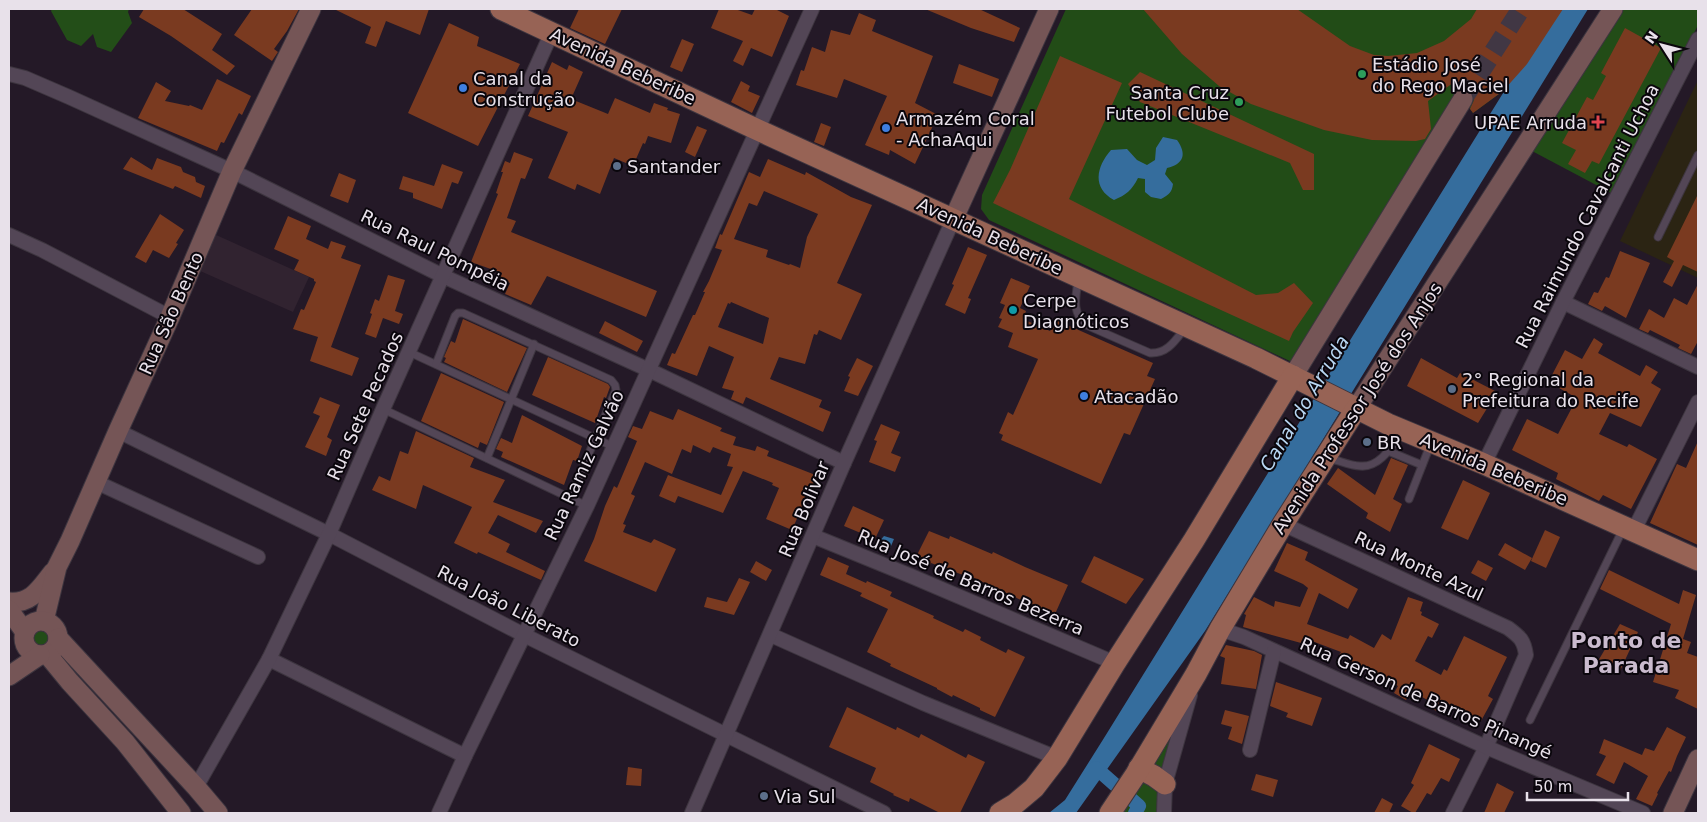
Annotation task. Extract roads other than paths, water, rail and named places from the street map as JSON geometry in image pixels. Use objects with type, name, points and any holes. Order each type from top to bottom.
[{"type":"main road","name":"Rua São Bento","points":[[44,621],[57,567],[170,317],[232,171],[311,9]]},
{"type":"main road","name":"Avenida Beberibe","points":[[501,9],[758,130],[1186,326],[1403,431],[1484,464],[1698,560]]},
{"type":"main road","points":[[953,220],[1049,9]]},
{"type":"main road","name":"Avenida Professor José dos Anjos","points":[[1110,813],[1196,674],[1220,629],[1283,524],[1326,457],[1351,406],[1613,9]]},
{"type":"main road","points":[[1000,813],[1016,804],[1034,788],[1057,758],[1194,540],[1301,380],[1464,99]]},
{"type":"main road","points":[[9,602],[24,602],[32,596],[57,567]]},
{"type":"main road","points":[[9,610],[34,646],[125,742],[181,813]]},
{"type":"main road","points":[[34,646],[30,626],[36,622],[44,621],[51,624],[56,630],[58,638],[218,813]]},
{"type":"main road","points":[[9,666],[34,646],[55,647],[58,638]]},
{"type":"main road","points":[[9,676],[34,646]]},
{"type":"main road","points":[[1673,813],[1698,759]]},
{"type":"main road","points":[[1137,771],[1154,776],[1165,784]]},
{"type":"street","name":"Rua Ramiz Galvão","points":[[439,813],[587,506],[812,9]]},
{"type":"street","name":"Rua Sete Pecados","points":[[196,787],[269,659],[329,534],[552,32]]},
{"type":"street","name":"Rua Raimundo Cavalcanti Uchoa","points":[[1484,464],[1563,302],[1698,39]]},
{"type":"street","name":"Rua Raul Pompéia","points":[[9,74],[25,78],[69,97],[232,171],[443,276],[844,463]]},
{"type":"street","name":"Rua Bolivar","points":[[692,813],[771,635],[844,463],[953,220]]},
{"type":"street","points":[[9,235],[42,250],[170,317]]},
{"type":"street","points":[[1563,302],[1698,367]]},
{"type":"street","points":[[1629,528],[1698,402]]},
{"type":"street","name":"Rua João Liberato","points":[[118,431],[329,534],[524,636],[884,813]]},
{"type":"street","points":[[96,482],[258,557]]},
{"type":"street","name":"Rua Monte Azul","points":[[1283,524],[1508,628],[1517,635],[1525,644],[1526,655],[1486,747]]},
{"type":"street","name":"Rua José de Barros Bezerra","points":[[813,536],[1115,663]]},
{"type":"street","name":"Rua Gerson de Barros Pinangé","points":[[1220,629],[1244,637],[1486,747],[1643,813]]},
{"type":"street","points":[[771,635],[914,699],[1057,758]]},
{"type":"street","points":[[1250,750],[1274,651]]},
{"type":"street","points":[[269,659],[465,756]]},
{"type":"street","points":[[1164,813],[1165,784],[1196,674]]},
{"type":"street","points":[[1453,813],[1486,747]]},
{"type":"lane","points":[[1658,237],[1698,155]]},
{"type":"lane","points":[[1079,277],[1076,311],[1086,325],[1150,353],[1164,351],[1172,345],[1186,326]]},
{"type":"lane","points":[[436,364],[455,316],[463,312],[612,380],[616,390],[570,498]]},
{"type":"lane","points":[[487,458],[534,344]]},
{"type":"lane","points":[[409,352],[614,446]]},
{"type":"lane","points":[[383,409],[587,506]]},
{"type":"lane","points":[[1326,457],[1360,466],[1372,464],[1383,457],[1403,431]]},
{"type":"lane","points":[[1409,499],[1432,442]]},
{"type":"lane","points":[[1388,451],[1422,465]]},
{"type":"lane","points":[[1530,720],[1629,528]]},
{"type":"water","points":[[1555,9],[1588,9],[1205,631],[1076,813],[1049,813],[1065,800]]},
{"type":"water","points":[[1163,137],[1177,140],[1183,154],[1177,164],[1167,168],[1165,174],[1173,184],[1170,193],[1161,199],[1151,197],[1145,192],[1145,179],[1138,178],[1128,192],[1114,200],[1102,190],[1099,183],[1100,170],[1102,163],[1111,150],[1127,149],[1137,160],[1147,165],[1155,160],[1156,148]]},
{"type":"water","points":[[884,536],[894,539],[888,553],[876,545]]},
{"type":"waterway","points":[[1096,768],[1139,806],[1135,813]]},
{"type":"tunnel","points":[[1463,99],[1521,9]]},
{"type":"place","name":"Estádio José do Rego Maciel","points":[[1362,74]]},
{"type":"place","name":"Canal da Construção","points":[[463,88]]},
{"type":"place","name":"Santa Cruz Futebol Clube","points":[[1239,102]]},
{"type":"place","name":"UPAE Arruda","points":[[1598,122]]},
{"type":"place","name":"Armazém Coral - AchaAqui","points":[[886,128]]},
{"type":"place","name":"Santander","points":[[617,166]]},
{"type":"place","name":"Cerpe Diagnóticos","points":[[1013,310]]},
{"type":"place","name":"2° Regional da Prefeitura do Recife","points":[[1452,389]]},
{"type":"place","name":"Atacadão","points":[[1084,396]]},
{"type":"place","name":"BR","points":[[1367,442]]},
{"type":"place","name":"Via Sul","points":[[764,796]]},
{"type":"district","name":"Ponto de Parada","points":[[1626,652]]},
{"type":"water label","name":"Canal do Arruda","points":[[1304,403]]}]
